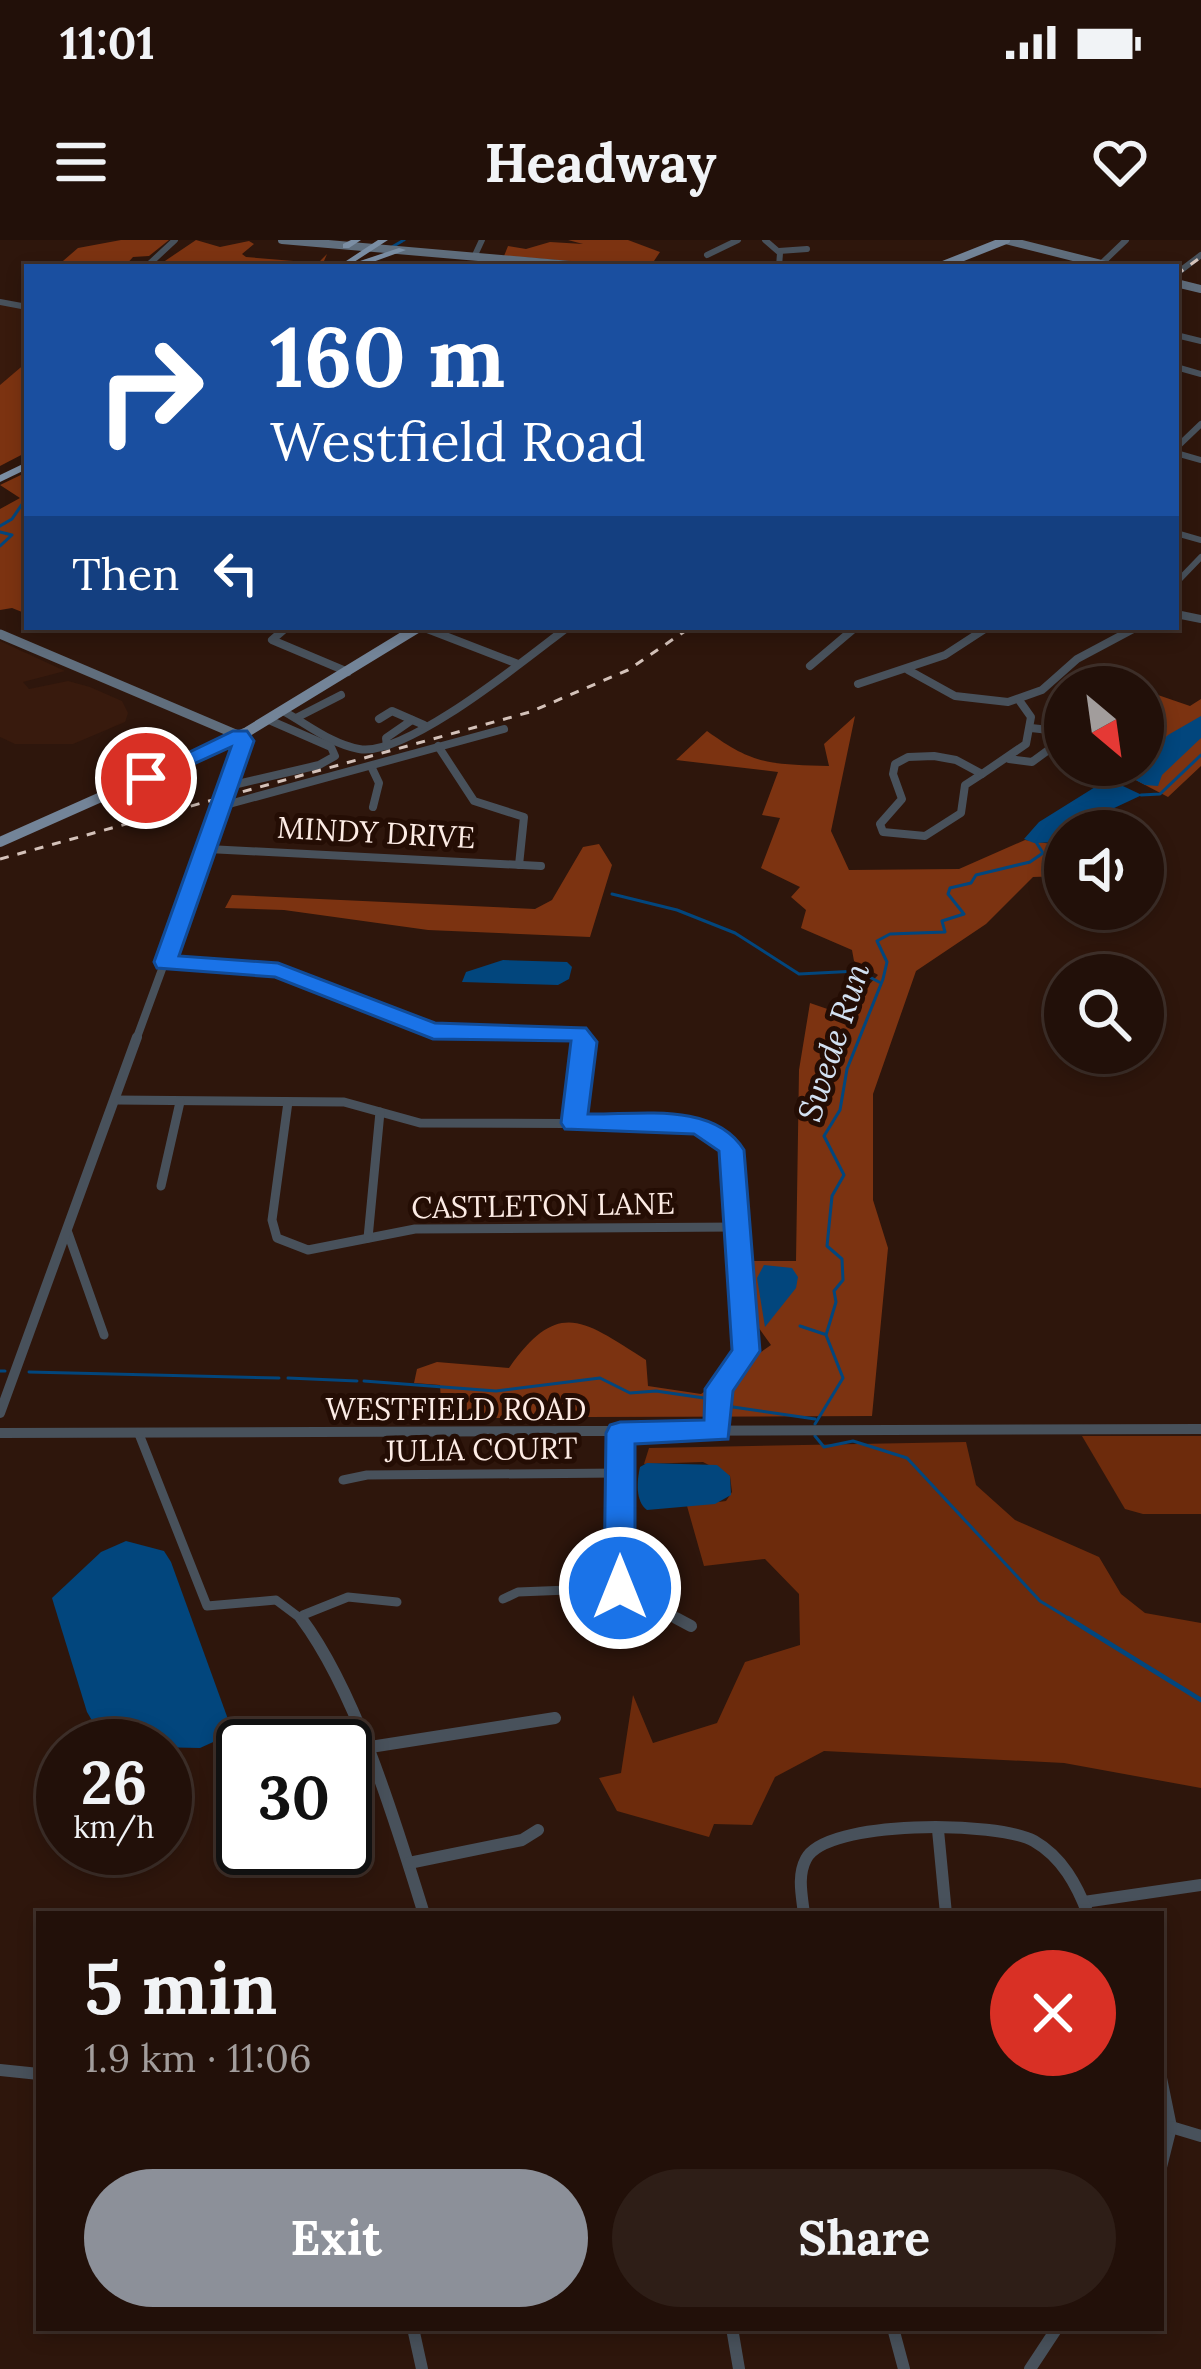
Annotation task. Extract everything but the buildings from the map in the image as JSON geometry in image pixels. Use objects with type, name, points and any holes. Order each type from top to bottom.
[{"type":"highway","points":[[346,246],[357,240]]},
{"type":"highway","points":[[345,264],[394,240]]},
{"type":"highway","points":[[364,264],[391,258],[402,250]]},
{"type":"main road","points":[[283,240],[561,264]]},
{"type":"main road","points":[[946,264],[1006,240],[1101,264]]},
{"type":"main road","points":[[0,842],[240,736],[416,630]]},
{"type":"main road","points":[[0,634],[240,736]]},
{"type":"street","points":[[149,264],[175,240]]},
{"type":"street","points":[[475,256],[482,240]]},
{"type":"street","points":[[707,256],[738,240]]},
{"type":"street","points":[[765,240],[779,251],[807,249]]},
{"type":"street","points":[[1101,264],[1126,240]]},
{"type":"street","points":[[778,264],[779,251]]},
{"type":"street","points":[[1179,278],[1201,255]]},
{"type":"street","points":[[1082,264],[1087,260]]},
{"type":"street","points":[[1179,447],[1201,424]]},
{"type":"street","points":[[1179,581],[1201,557]]},
{"type":"street","points":[[282,630],[271,637],[347,672]]},
{"type":"street","points":[[429,630],[518,664]]},
{"type":"street","points":[[283,711],[360,750],[387,746],[564,630]]},
{"type":"street","points":[[810,666],[852,630]]},
{"type":"street","points":[[859,684],[945,655],[983,630]]},
{"type":"street","points":[[908,670],[934,688],[963,699],[1019,700],[1049,685],[1068,664],[1131,630]]},
{"type":"street","points":[[296,718],[341,695]]},
{"type":"street","points":[[982,774],[945,757],[901,760],[893,770],[902,799],[879,828],[905,838],[942,831],[961,813],[964,785],[1009,759],[1026,744],[1031,728],[1029,709],[1019,700]]},
{"type":"street","points":[[379,719],[392,711],[424,725]]},
{"type":"street","points":[[230,786],[319,765],[334,756],[331,746],[269,720]]},
{"type":"street","points":[[387,746],[386,738],[412,720]]},
{"type":"street","points":[[1031,728],[1044,730]]},
{"type":"street","points":[[223,806],[504,729]]},
{"type":"street","points":[[0,1413],[208,849],[243,749],[240,736]]},
{"type":"street","points":[[438,746],[474,801],[524,817],[519,865]]},
{"type":"street","points":[[1009,759],[1021,764],[1044,755]]},
{"type":"street","points":[[370,766],[380,783],[373,807]]},
{"type":"street","name":"MINDY DRIVE","points":[[208,849],[541,866]]},
{"type":"street","points":[[165,962],[278,970],[433,1031],[581,1035],[585,1048],[574,1123]]},
{"type":"street","points":[[116,1100],[344,1102],[420,1124],[692,1124],[718,1134],[733,1154],[746,1351],[719,1389],[718,1431]]},
{"type":"street","points":[[160,1186],[180,1102]]},
{"type":"street","name":"CASTLETON LANE","points":[[288,1102],[272,1220],[274,1234],[289,1246],[308,1250],[416,1229],[738,1227]]},
{"type":"street","points":[[368,1238],[380,1112]]},
{"type":"street","points":[[68,1233],[104,1335]]},
{"type":"street","name":"WESTFIELD ROAD","points":[[0,1433],[1201,1429]]},
{"type":"street","points":[[620,1433],[620,1588]]},
{"type":"street","points":[[140,1434],[205,1603],[212,1608],[264,1598],[286,1603],[303,1615],[351,1719]]},
{"type":"street","name":"JULIA COURT","points":[[344,1480],[367,1475],[620,1473]]},
{"type":"street","points":[[503,1599],[518,1592],[620,1588],[691,1626]]},
{"type":"street","points":[[303,1615],[348,1597],[397,1602]]},
{"type":"street","points":[[372,1747],[555,1718]]},
{"type":"street","points":[[372,1768],[423,1911]]},
{"type":"street","points":[[804,1911],[801,1872],[813,1850],[826,1838],[853,1829],[1003,1831],[1027,1838],[1060,1862],[1086,1908],[1201,1885]]},
{"type":"street","points":[[409,1863],[522,1840],[538,1830]]},
{"type":"street","points":[[938,1830],[946,1911]]},
{"type":"street","points":[[0,2070],[36,2074]]},
{"type":"street","points":[[1164,2093],[1171,2127],[1164,2155]]},
{"type":"street","points":[[1171,2127],[1201,2136]]},
{"type":"street","points":[[414,2331],[422,2369]]},
{"type":"street","points":[[733,2331],[739,2369]]},
{"type":"street","points":[[894,2331],[904,2369]]},
{"type":"street","points":[[1030,2369],[1056,2331]]},
{"type":"shaded area","points":[[121,240],[169,240],[149,256],[133,257],[127,264],[59,264],[78,248]]},
{"type":"shaded area","points":[[196,240],[220,247],[249,241],[254,244],[242,254],[246,257],[318,263],[327,254],[324,261],[332,264],[160,264]]},
{"type":"shaded area","points":[[568,240],[628,240],[660,252],[652,264],[504,256],[508,246],[583,244]]},
{"type":"shaded area","points":[[0,302],[24,307],[24,365],[0,385]]},
{"type":"shaded area","points":[[24,365],[24,454],[0,466],[0,385]]},
{"type":"shaded area","points":[[24,473],[24,613],[0,610],[0,509],[20,498],[0,485]]},
{"type":"shaded area","points":[[0,641],[65,671],[23,682],[29,689],[68,681],[90,687],[122,701],[128,713],[125,722],[73,744],[15,744],[0,737]]},
{"type":"shaded area","points":[[1164,697],[1190,706],[1201,699],[1201,766],[1168,797],[1147,786],[1164,786]]},
{"type":"shaded area","points":[[855,716],[831,831],[849,870],[959,869],[1025,840],[1044,843],[1044,877],[1033,877],[986,924],[916,971],[873,1094],[873,1200],[888,1248],[872,1416],[584,1417],[584,1411],[537,1409],[531,1418],[442,1418],[440,1385],[414,1383],[417,1369],[437,1362],[509,1368],[543,1331],[558,1324],[589,1327],[646,1360],[648,1386],[701,1394],[771,1345],[756,1324],[754,1261],[796,1261],[799,1070],[810,1003],[842,1014],[878,975],[854,961],[852,950],[801,928],[806,910],[791,897],[800,887],[761,868],[780,818],[762,815],[778,772],[676,760],[707,731],[738,751],[792,765],[829,766],[824,744]]},
{"type":"shaded area","points":[[599,844],[612,865],[590,937],[428,930],[284,910],[225,908],[232,895],[535,909],[552,900],[583,847]]},
{"type":"shaded area","points":[[1082,1436],[1201,1436],[1201,1514],[1143,1514],[1125,1509]]},
{"type":"shaded area","points":[[966,1442],[976,1485],[1015,1520],[1099,1557],[1121,1594],[1145,1613],[1201,1623],[1201,1788],[1064,1763],[824,1751],[775,1777],[752,1825],[714,1824],[709,1837],[617,1811],[599,1778],[621,1773],[633,1695],[653,1743],[717,1723],[745,1662],[800,1645],[799,1594],[765,1559],[704,1566],[687,1506],[726,1501],[732,1492],[730,1476],[703,1462],[644,1464],[649,1448]]},
{"type":"water","points":[[1201,716],[1201,738],[1164,773],[1164,739]]},
{"type":"water","points":[[1097,786],[1123,786],[1142,795],[1110,810],[1058,810]]},
{"type":"water","points":[[1044,819],[1044,843],[1024,839]]},
{"type":"water","points":[[503,960],[567,962],[572,967],[569,979],[558,985],[462,982],[466,972]]},
{"type":"water","points":[[764,1265],[792,1268],[798,1277],[796,1288],[765,1327],[757,1278]]},
{"type":"water","points":[[647,1463],[717,1465],[730,1476],[731,1495],[715,1504],[647,1510],[640,1501],[638,1484],[640,1467]]},
{"type":"water","points":[[126,1541],[164,1551],[171,1562],[228,1719],[216,1719],[216,1741],[192,1748],[192,1719],[91,1719],[52,1598],[101,1552]]},
{"type":"waterway","points":[[392,247],[404,240]]},
{"type":"waterway","points":[[370,264],[375,262]]},
{"type":"waterway","points":[[0,526],[12,519],[24,501]]},
{"type":"waterway","points":[[0,532],[12,535],[0,546]]},
{"type":"waterway","name":"Swede Run","points":[[1141,795],[1160,794],[1201,755]]},
{"type":"waterway","name":"Swede Run","points":[[815,1424],[843,1378],[826,1335],[836,1302],[834,1291],[843,1280],[842,1259],[827,1246],[832,1196],[844,1175],[824,1136],[840,1110],[847,1069],[883,979],[887,962],[877,941],[890,934],[945,932],[942,921],[964,914],[948,894],[950,888],[971,883],[976,875],[1030,862],[1043,853],[1036,842]]},
{"type":"waterway","points":[[612,894],[677,910],[735,933],[799,974],[858,971],[879,982]]},
{"type":"waterway","points":[[800,1326],[824,1334]]},
{"type":"waterway","points":[[0,1371],[5,1371]]},
{"type":"waterway","points":[[29,1372],[279,1378]]},
{"type":"waterway","points":[[288,1378],[357,1381]]},
{"type":"waterway","points":[[364,1381],[496,1391],[600,1378],[630,1393],[656,1391],[704,1398]]},
{"type":"waterway","points":[[726,1406],[815,1419]]},
{"type":"waterway","name":"Swede Run","points":[[815,1436],[824,1447],[853,1441],[907,1458],[1040,1601],[1073,1621]]},
{"type":"waterway","name":"Swede Run","points":[[1068,1618],[1201,1700]]},
{"type":"railway","points":[[1179,273],[1201,257]]},
{"type":"railway","points":[[0,859],[530,712],[628,670],[687,630]]},
{"type":"route","points":[[146,778],[240,736],[244,741],[165,962],[278,970],[433,1031],[578,1033],[585,1042],[574,1123],[697,1125],[722,1136],[732,1150],[746,1351],[719,1389],[718,1431],[620,1433],[620,1588]]}]
